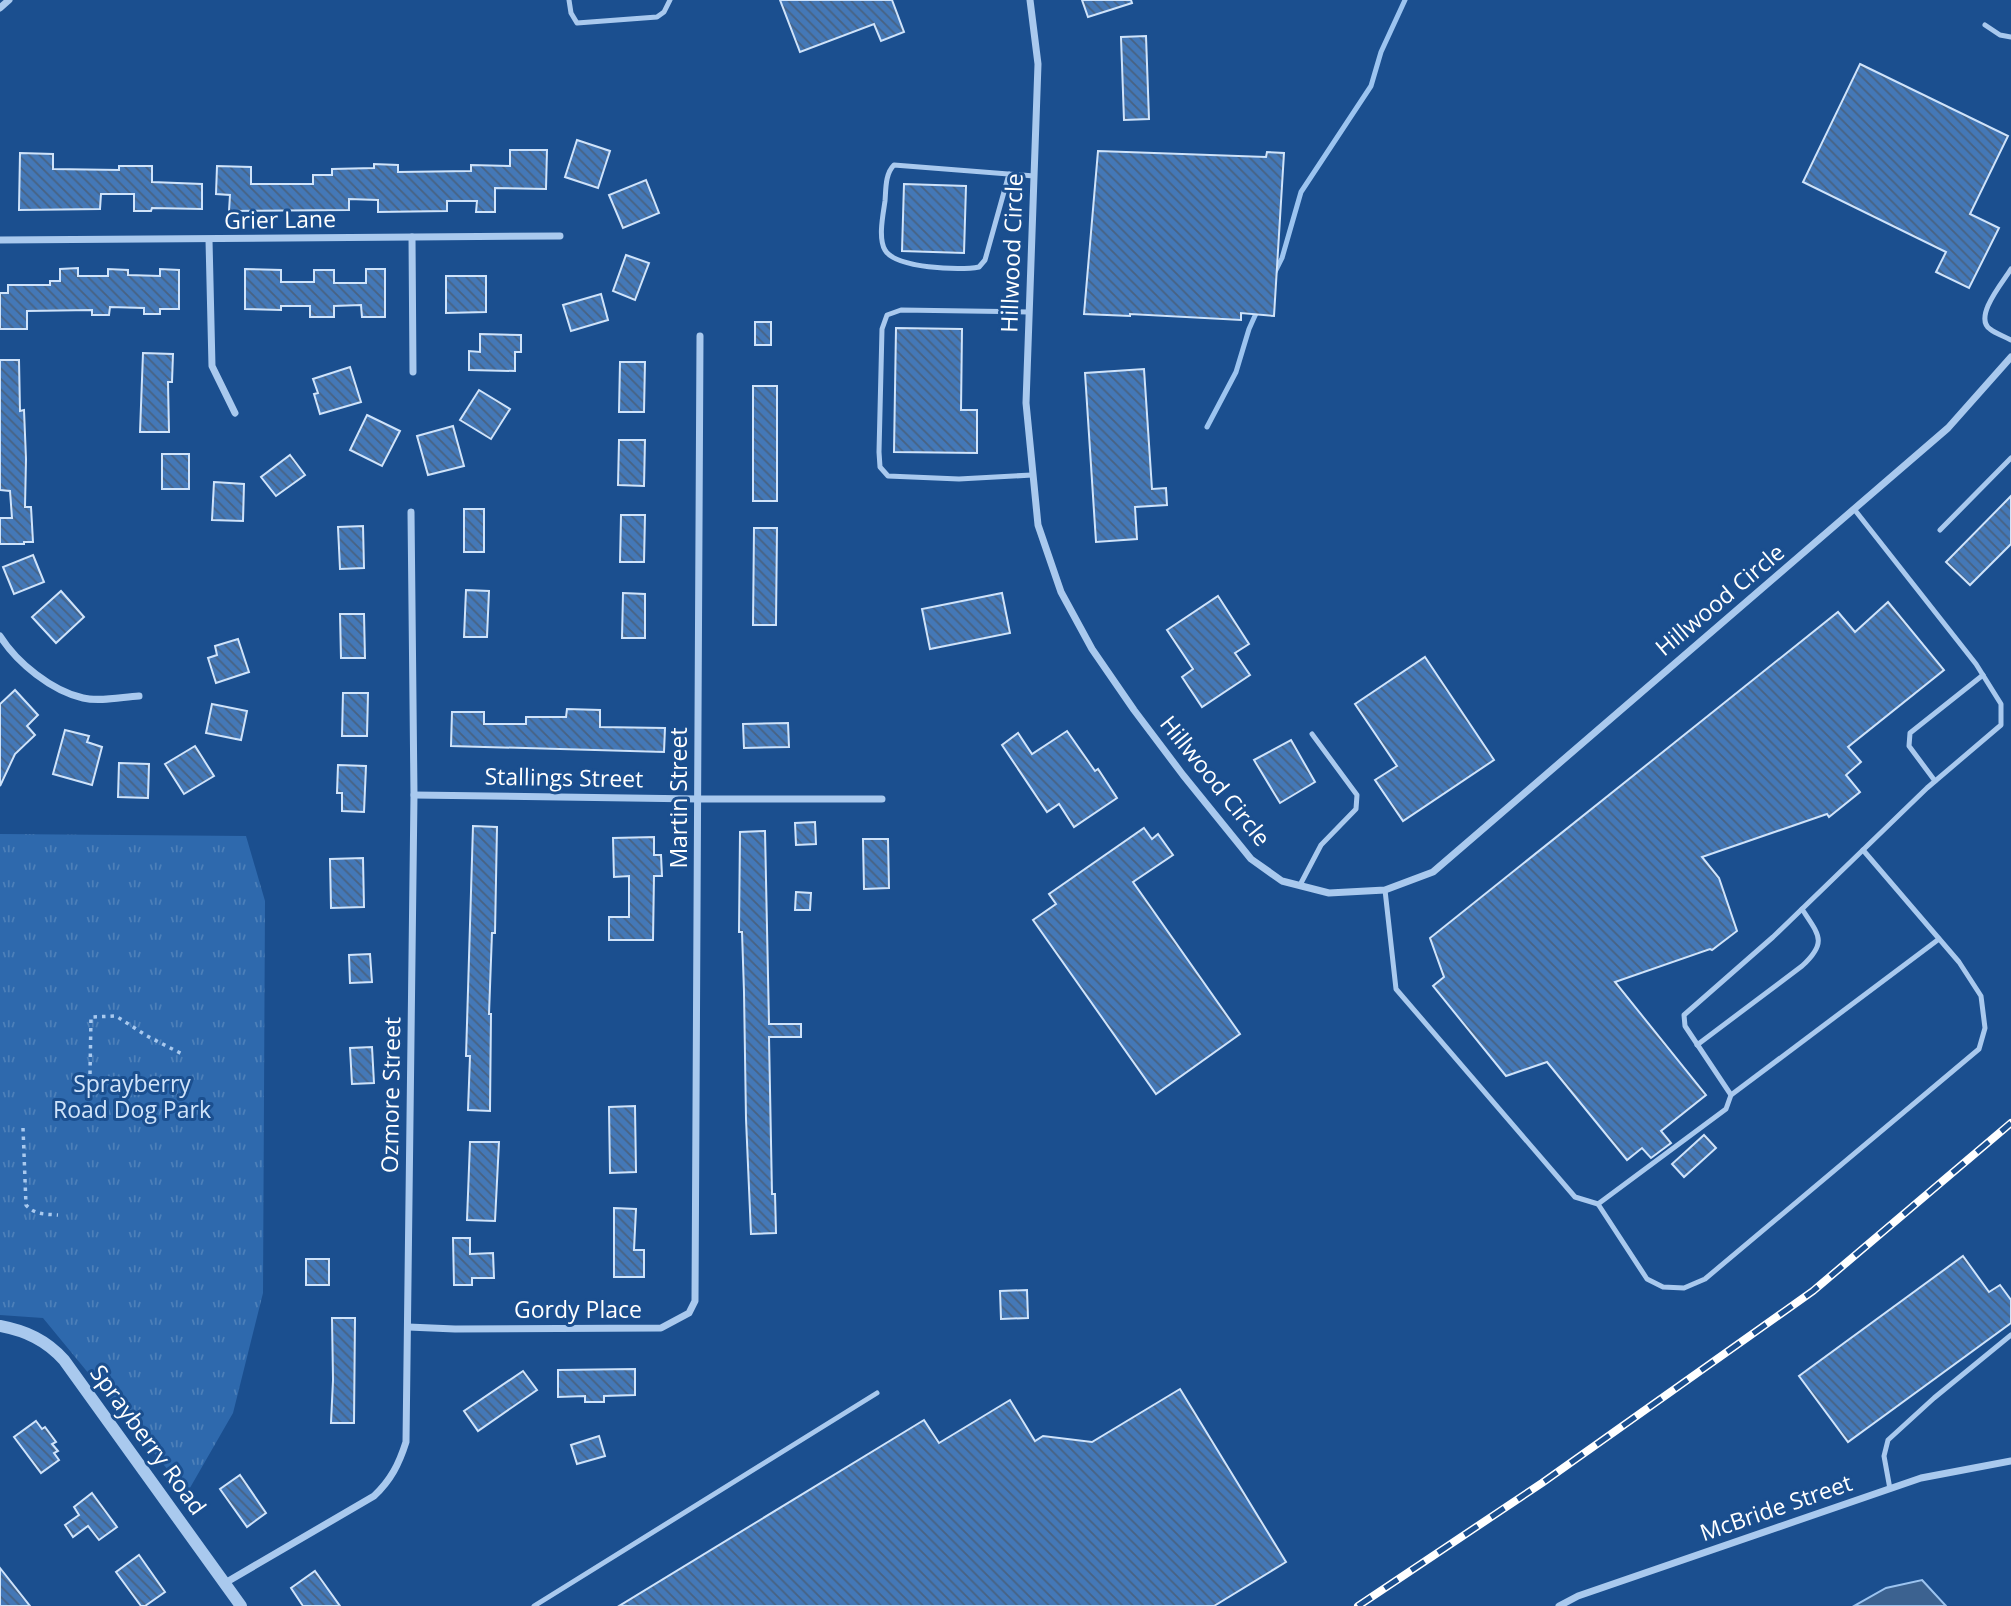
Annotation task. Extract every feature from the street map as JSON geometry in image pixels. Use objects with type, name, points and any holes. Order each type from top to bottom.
[{"type":"street","points":[[0,8],[9,0]]},
{"type":"street","name":"Hillwood Circle","points":[[1030,0],[1038,64],[1026,403],[1038,525],[1061,592],[1092,649],[1183,775],[1251,859],[1282,881],[1329,893],[1385,890],[1433,872],[1948,428],[2010,359]]},
{"type":"street","name":"Grier Lane","points":[[0,240],[560,236]]},
{"type":"street","points":[[412,237],[413,372]]},
{"type":"street","points":[[209,240],[212,366],[235,413]]},
{"type":"street","name":"Martin Street","points":[[696,1260],[700,337]]},
{"type":"street","name":"Ozmore Street","points":[[225,1583],[374,1496],[386,1485],[400,1460],[406,1442],[414,795],[411,512]]},
{"type":"street","points":[[0,636],[7,648],[36,674],[65,692],[86,699],[139,695]]},
{"type":"street","points":[[0,654],[7,648]]},
{"type":"street","name":"Stallings Street","points":[[414,795],[882,799]]},
{"type":"street","name":"Gordy Place","points":[[408,1327],[662,1328],[689,1313],[695,1301],[696,1260]]},
{"type":"street","name":"Sprayberry Road","points":[[0,1326],[41,1339],[64,1360],[242,1606]]},
{"type":"street","name":"McBride Street","points":[[1559,1606],[1577,1596],[1921,1478],[2011,1461]]},
{"type":"lane","points":[[569,0],[571,13],[577,23],[657,17],[664,12],[670,0]]},
{"type":"lane","points":[[1985,25],[2000,35],[2011,37]]},
{"type":"lane","points":[[1009,174],[985,260],[979,267],[970,269],[921,265],[895,260],[885,251],[883,215],[889,171],[894,165],[1009,174],[1034,176]]},
{"type":"lane","points":[[2011,269],[1985,311],[1983,320],[1988,328],[2011,340]]},
{"type":"lane","points":[[1028,312],[901,310],[887,315],[881,329],[879,452],[880,467],[888,476],[959,479],[1032,475]]},
{"type":"lane","points":[[1940,530],[2011,458]]},
{"type":"lane","points":[[1731,1095],[1685,1026],[1684,1015],[1802,909],[1935,781],[2001,725],[2001,704],[1983,675],[1854,509]]},
{"type":"lane","points":[[1935,781],[1909,746],[1910,733],[1983,675]]},
{"type":"lane","points":[[1300,886],[1321,845],[1356,810],[1357,795],[1312,734]]},
{"type":"lane","points":[[1385,890],[1396,989],[1575,1197],[1598,1204],[1647,1279],[1663,1287],[1684,1288],[1705,1279],[1979,1049],[1985,1028],[1981,996],[1959,962],[1863,850]]},
{"type":"lane","points":[[1698,1045],[1816,953],[1818,934],[1802,909]]},
{"type":"lane","points":[[1598,1204],[1726,1109],[1731,1095],[1939,939]]},
{"type":"lane","points":[[1890,1489],[1884,1456],[1888,1440],[2011,1335]]},
{"type":"lane","points":[[534,1606],[877,1394]]},
{"type":"path","points":[[90,1074],[91,1017],[116,1016],[147,1037],[184,1055]]},
{"type":"path","points":[[23,1128],[26,1205],[40,1214],[58,1215]]},
{"type":"green space","name":"Sprayberry Road Dog Park","points":[[0,834],[246,836],[265,901],[263,1293],[233,1413],[187,1493],[43,1318],[0,1315]]},
{"type":"shaded area","points":[[1922,1580],[1946,1606],[1854,1606],[1886,1588]]},
{"type":"building","points":[[780,0],[892,0],[904,32],[881,41],[874,24],[800,52]]},
{"type":"building","points":[[1082,0],[1131,0],[1132,3],[1088,17]]},
{"type":"building","points":[[1146,36],[1149,119],[1124,120],[1121,37]]},
{"type":"building","points":[[1860,64],[2008,136],[1970,214],[1999,228],[1969,288],[1936,272],[1946,252],[1803,182]]},
{"type":"building","points":[[577,140],[610,151],[598,188],[565,177]]},
{"type":"building","points":[[510,150],[547,150],[546,189],[495,188],[495,212],[476,212],[477,201],[447,201],[447,211],[378,212],[378,200],[349,199],[349,210],[229,211],[230,195],[216,194],[217,166],[251,167],[251,184],[313,184],[313,175],[332,175],[332,169],[374,168],[374,164],[398,165],[398,172],[471,171],[471,165],[510,166]]},
{"type":"building","points":[[1098,151],[1266,157],[1267,152],[1284,153],[1274,316],[1241,313],[1241,320],[1084,314]]},
{"type":"building","points":[[20,153],[53,154],[53,169],[119,170],[119,166],[152,166],[152,182],[202,184],[202,209],[152,208],[151,211],[134,211],[134,194],[101,194],[100,209],[19,210]]},
{"type":"building","points":[[646,180],[659,213],[623,228],[609,195]]},
{"type":"building","points":[[904,184],[966,186],[964,253],[902,251]]},
{"type":"building","points":[[626,255],[649,263],[635,300],[613,291]]},
{"type":"building","points":[[78,268],[78,276],[108,276],[108,269],[128,270],[128,275],[160,276],[160,269],[179,270],[179,309],[160,309],[160,314],[144,314],[144,308],[110,307],[109,315],[92,315],[92,310],[27,311],[27,329],[0,329],[0,293],[8,293],[8,285],[50,285],[50,281],[60,281],[60,269]]},
{"type":"building","points":[[245,269],[281,270],[281,282],[314,282],[314,270],[334,270],[334,283],[366,283],[366,269],[385,269],[385,317],[362,317],[361,305],[334,306],[334,317],[310,317],[310,306],[281,306],[281,310],[245,309]]},
{"type":"building","points":[[446,276],[486,276],[486,312],[446,313]]},
{"type":"building","points":[[601,294],[608,320],[571,331],[563,305]]},
{"type":"building","points":[[755,322],[771,322],[771,345],[755,345]]},
{"type":"building","points":[[896,328],[962,329],[961,410],[977,410],[977,453],[894,452]]},
{"type":"building","points":[[480,334],[521,335],[521,352],[515,352],[515,371],[469,370],[469,351],[480,352]]},
{"type":"building","points":[[143,353],[173,354],[172,382],[168,382],[169,432],[140,432]]},
{"type":"building","points":[[0,360],[19,360],[20,411],[24,410],[26,459],[25,507],[31,507],[33,542],[24,544],[0,544],[0,518],[12,518],[10,491],[0,490]]},
{"type":"building","points":[[620,362],[645,362],[644,412],[619,412]]},
{"type":"building","points":[[350,367],[361,402],[320,414],[314,394],[318,393],[313,379]]},
{"type":"building","points":[[1144,369],[1152,489],[1166,488],[1167,505],[1135,507],[1137,539],[1096,542],[1085,373]]},
{"type":"building","points":[[753,386],[777,386],[777,501],[753,501]]},
{"type":"building","points":[[479,390],[510,409],[491,439],[460,420]]},
{"type":"building","points":[[367,415],[400,431],[382,466],[350,450]]},
{"type":"building","points":[[453,426],[464,466],[428,475],[417,436]]},
{"type":"building","points":[[619,440],[645,440],[644,486],[618,485]]},
{"type":"building","points":[[162,454],[189,454],[189,489],[162,489]]},
{"type":"building","points":[[290,455],[305,475],[276,496],[261,477]]},
{"type":"building","points":[[214,482],[244,484],[243,521],[212,520]]},
{"type":"building","points":[[2011,496],[2011,544],[1970,585],[1946,562]]},
{"type":"building","points":[[464,509],[484,509],[484,552],[464,552]]},
{"type":"building","points":[[621,515],[645,515],[644,562],[620,562]]},
{"type":"building","points":[[363,526],[364,568],[340,569],[338,527]]},
{"type":"building","points":[[754,528],[777,528],[776,625],[753,625]]},
{"type":"building","points":[[33,555],[44,582],[14,594],[3,567]]},
{"type":"building","points":[[466,590],[489,591],[487,637],[464,637]]},
{"type":"building","points":[[61,591],[84,617],[56,643],[32,617]]},
{"type":"building","points":[[623,593],[645,594],[645,638],[622,638]]},
{"type":"building","points":[[1002,593],[1010,633],[930,649],[922,609]]},
{"type":"building","points":[[1218,596],[1249,644],[1235,653],[1250,675],[1202,707],[1182,677],[1193,669],[1167,630]]},
{"type":"building","points":[[1888,602],[1944,670],[1848,747],[1861,762],[1846,775],[1860,792],[1829,817],[1827,814],[1702,857],[1719,878],[1737,931],[1712,950],[1615,982],[1706,1095],[1661,1131],[1671,1143],[1651,1158],[1642,1148],[1627,1160],[1547,1062],[1506,1076],[1433,986],[1444,977],[1430,938],[1838,612],[1855,632]]},
{"type":"building","points":[[340,614],[364,614],[365,658],[341,658]]},
{"type":"building","points":[[238,639],[249,672],[216,683],[208,658],[217,655],[215,646]]},
{"type":"building","points":[[1425,657],[1494,760],[1403,821],[1375,780],[1397,766],[1355,704]]},
{"type":"building","points":[[15,690],[38,715],[27,726],[35,735],[15,754],[0,786],[0,704]]},
{"type":"building","points":[[343,693],[368,693],[367,736],[342,736]]},
{"type":"building","points":[[212,704],[247,711],[241,740],[206,733]]},
{"type":"building","points":[[567,709],[600,710],[600,727],[665,728],[664,752],[451,746],[452,712],[484,712],[484,724],[526,724],[526,717],[566,717]]},
{"type":"building","points":[[788,723],[789,747],[744,748],[743,724]]},
{"type":"building","points":[[65,730],[89,736],[87,742],[102,747],[92,785],[53,774]]},
{"type":"building","points":[[1067,731],[1095,771],[1098,769],[1117,798],[1074,827],[1059,804],[1047,812],[1002,745],[1018,733],[1032,754]]},
{"type":"building","points":[[1291,740],[1315,782],[1280,803],[1254,760]]},
{"type":"building","points":[[195,746],[214,776],[184,794],[165,764]]},
{"type":"building","points":[[119,763],[149,764],[148,798],[118,797]]},
{"type":"building","points":[[338,765],[366,766],[364,812],[342,811],[342,793],[337,793]]},
{"type":"building","points":[[815,822],[816,844],[796,845],[795,823]]},
{"type":"building","points":[[473,826],[497,827],[495,933],[492,933],[489,1014],[490,1111],[468,1110],[470,1056],[466,1056]]},
{"type":"building","points":[[1144,828],[1152,839],[1158,834],[1173,855],[1133,882],[1240,1034],[1156,1094],[1033,920],[1056,904],[1049,894]]},
{"type":"building","points":[[765,831],[769,1024],[801,1024],[801,1037],[769,1037],[772,1194],[775,1194],[776,1233],[751,1234],[742,932],[739,932],[740,832]]},
{"type":"building","points":[[654,837],[654,855],[661,855],[662,876],[654,876],[653,940],[609,940],[609,917],[629,917],[629,876],[614,877],[613,838]]},
{"type":"building","points":[[863,839],[888,839],[889,888],[864,889]]},
{"type":"building","points":[[363,858],[364,907],[331,908],[330,859]]},
{"type":"building","points":[[796,892],[811,893],[810,910],[795,910]]},
{"type":"building","points":[[370,954],[372,982],[350,983],[349,955]]},
{"type":"building","points":[[372,1047],[374,1083],[352,1084],[350,1048]]},
{"type":"building","points":[[635,1106],[636,1172],[610,1173],[609,1107]]},
{"type":"building","points":[[1704,1135],[1716,1148],[1684,1177],[1672,1164]]},
{"type":"building","points":[[470,1142],[499,1142],[495,1221],[467,1220]]},
{"type":"building","points":[[614,1208],[636,1209],[634,1250],[644,1250],[644,1277],[614,1277]]},
{"type":"building","points":[[453,1238],[470,1238],[470,1254],[493,1253],[494,1278],[472,1278],[472,1285],[454,1285]]},
{"type":"building","points":[[1963,1256],[1989,1292],[2000,1285],[2011,1300],[2011,1323],[1848,1442],[1799,1376]]},
{"type":"building","points":[[306,1259],[329,1259],[329,1285],[306,1285]]},
{"type":"building","points":[[1027,1290],[1028,1318],[1001,1319],[1000,1291]]},
{"type":"building","points":[[332,1318],[355,1318],[354,1423],[331,1423]]},
{"type":"building","points":[[635,1369],[635,1395],[604,1396],[604,1402],[585,1402],[585,1396],[558,1397],[558,1370]]},
{"type":"building","points":[[523,1371],[537,1390],[478,1431],[464,1411]]},
{"type":"building","points":[[1180,1389],[1286,1562],[1214,1606],[619,1606],[924,1420],[939,1443],[1010,1400],[1035,1441],[1043,1436],[1092,1442]]},
{"type":"building","points":[[36,1421],[42,1429],[45,1427],[56,1442],[52,1444],[58,1451],[54,1453],[59,1460],[41,1473],[14,1437]]},
{"type":"building","points":[[599,1436],[605,1456],[577,1464],[571,1445]]},
{"type":"building","points":[[240,1475],[266,1513],[247,1527],[220,1489]]},
{"type":"building","points":[[92,1493],[117,1527],[99,1540],[88,1526],[73,1537],[65,1525],[79,1515],[74,1507]]},
{"type":"building","points":[[139,1555],[165,1592],[145,1606],[141,1606],[116,1572]]},
{"type":"building","points":[[0,1568],[30,1606],[0,1606]]},
{"type":"building","points":[[315,1571],[340,1606],[303,1606],[291,1588]]},
{"type":"waterway","points":[[1274,274],[1282,258],[1301,192],[1371,86],[1381,52],[1405,0]]},
{"type":"waterway","points":[[1207,427],[1236,372],[1258,309]]},
{"type":"railway","points":[[1358,1606],[1542,1483],[1813,1291],[2011,1123]]}]
